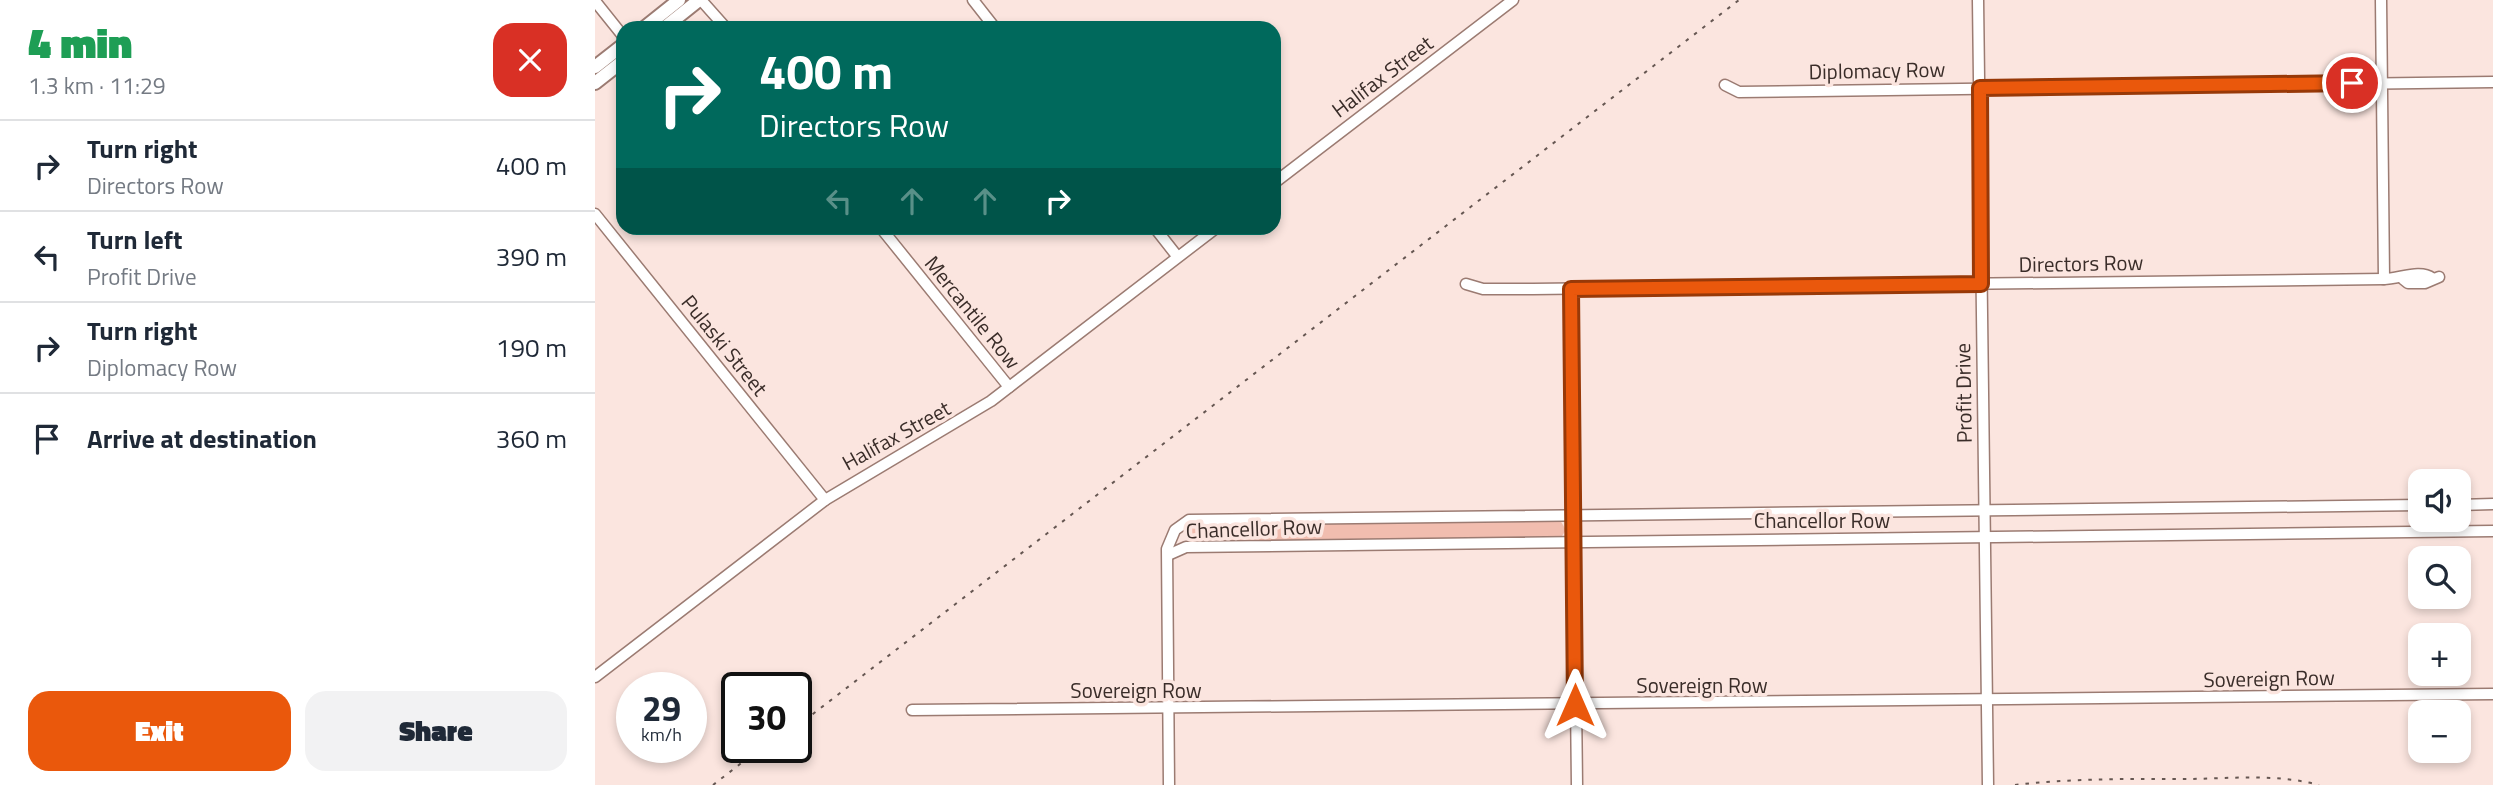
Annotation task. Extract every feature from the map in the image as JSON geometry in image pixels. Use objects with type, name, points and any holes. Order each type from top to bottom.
[{"type":"main road","points":[[653,21],[680,0]]},
{"type":"main road","points":[[673,21],[700,0]]},
{"type":"main road","points":[[595,67],[616,50]]},
{"type":"main road","points":[[595,83],[616,66]]},
{"type":"street","points":[[700,0],[720,21]]},
{"type":"street","points":[[973,0],[990,21]]},
{"type":"street","name":"Halifax Street","points":[[1281,178],[1513,0]]},
{"type":"street","name":"Profit Drive","points":[[1978,0],[1988,785]]},
{"type":"street","points":[[2381,0],[2384,279]]},
{"type":"street","points":[[595,1],[616,27]]},
{"type":"street","name":"Diplomacy Row","points":[[1725,85],[1739,92],[2493,82]]},
{"type":"street","name":"Pulaski Street","points":[[595,214],[825,500]]},
{"type":"street","name":"Mercantile Row","points":[[887,235],[1009,387]]},
{"type":"street","points":[[1160,235],[1177,257]]},
{"type":"street","name":"Halifax Street","points":[[595,677],[825,500],[957,423],[1009,387],[1207,235]]},
{"type":"street","name":"Directors Row","points":[[1466,284],[1483,289],[1571,289],[2384,279],[2403,278],[2410,274],[2427,274],[2435,278]]},
{"type":"street","points":[[1571,289],[1577,785]]},
{"type":"street","points":[[2471,505],[2493,504]]},
{"type":"street","name":"Chancellor Row","points":[[2408,505],[1196,519],[1182,523],[1169,539],[1168,555],[1186,547],[2493,531]]},
{"type":"street","points":[[1182,523],[1181,539],[1186,547]]},
{"type":"street","points":[[1168,555],[1170,785]]},
{"type":"street","name":"Sovereign Row","points":[[912,710],[1168,710],[2493,694]]},
{"type":"shaded area","points":[[1560,520],[1566,530],[1560,539],[1192,543],[1185,533],[1189,525]]},
{"type":"railway","points":[[812,715],[1739,0]]},
{"type":"railway","points":[[713,785],[741,763]]},
{"type":"railway","points":[[2015,785],[2081,780],[2256,778],[2288,779],[2319,785]]},
{"type":"route","points":[[1575,705],[1571,289],[1981,284],[1980,88],[2352,83]]}]
